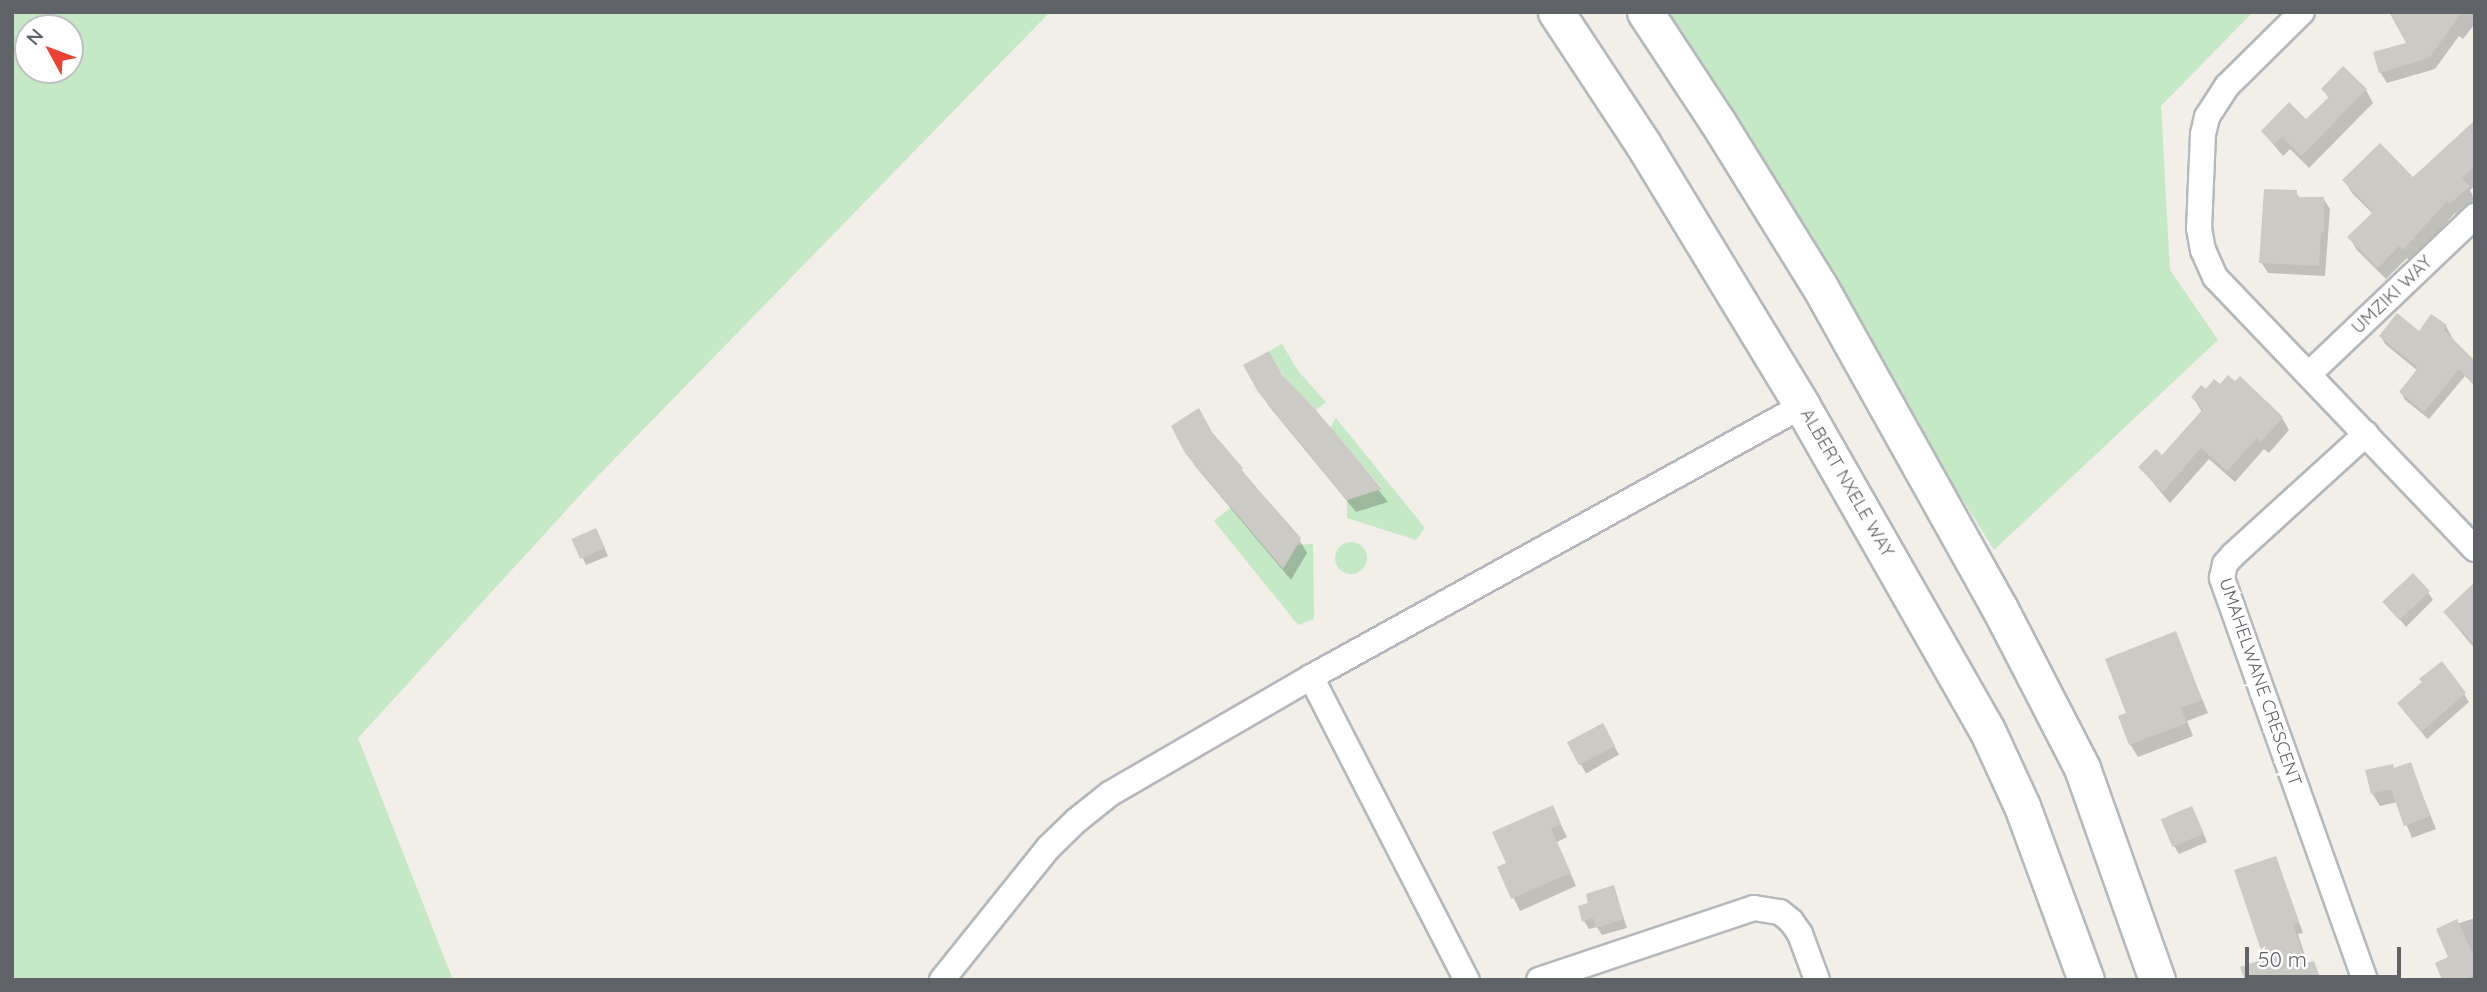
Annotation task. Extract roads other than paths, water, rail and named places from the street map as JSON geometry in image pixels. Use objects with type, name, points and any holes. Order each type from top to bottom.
[{"type":"main road","name":"ALBERT NXELE WAY","points":[[1556,12],[1643,144],[1802,406],[1987,730],[2022,807],[2086,980]]},
{"type":"main road","points":[[1645,12],[1717,121],[1820,287],[2012,631],[2082,768],[2157,980]]},
{"type":"street","points":[[2301,12],[2227,86],[2207,117],[2203,134],[2199,228],[2203,250],[2215,276],[2475,549]]},
{"type":"street","name":"UMZIKI WAY","points":[[2309,374],[2475,216]]},
{"type":"street","points":[[942,980],[1048,848],[1111,793],[1311,677],[1802,406]]},
{"type":"street","name":"UMAHELWANE CRESCENT","points":[[2365,980],[2221,578],[2225,564],[2233,555],[2366,434]]},
{"type":"street","points":[[1311,677],[1467,980]]},
{"type":"street","points":[[1539,980],[1754,908],[1780,912],[1791,920],[1800,934],[1817,980]]}]
